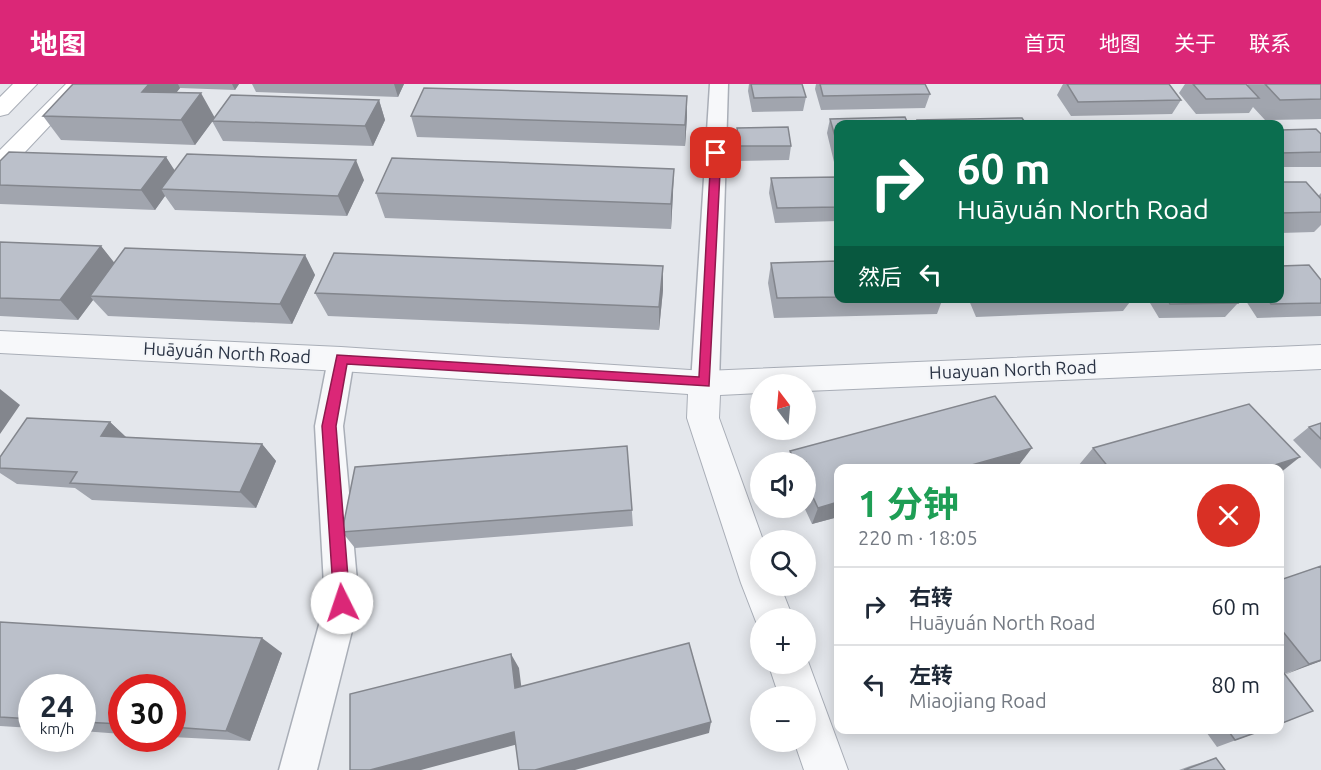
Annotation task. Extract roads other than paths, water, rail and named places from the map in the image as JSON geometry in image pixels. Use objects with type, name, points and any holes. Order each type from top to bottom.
[{"type":"main road","points":[[3,104],[26,84]]},
{"type":"main road","points":[[0,164],[78,84]]},
{"type":"street","points":[[719,84],[703,418],[750,553]]},
{"type":"street","name":"Huāyuán North Road","points":[[0,342],[342,359],[705,383]]},
{"type":"street","name":"Huayuan North Road","points":[[705,383],[1321,357]]},
{"type":"street","points":[[298,770],[342,603],[329,426],[342,359]]},
{"type":"street","points":[[816,741],[826,770]]}]
